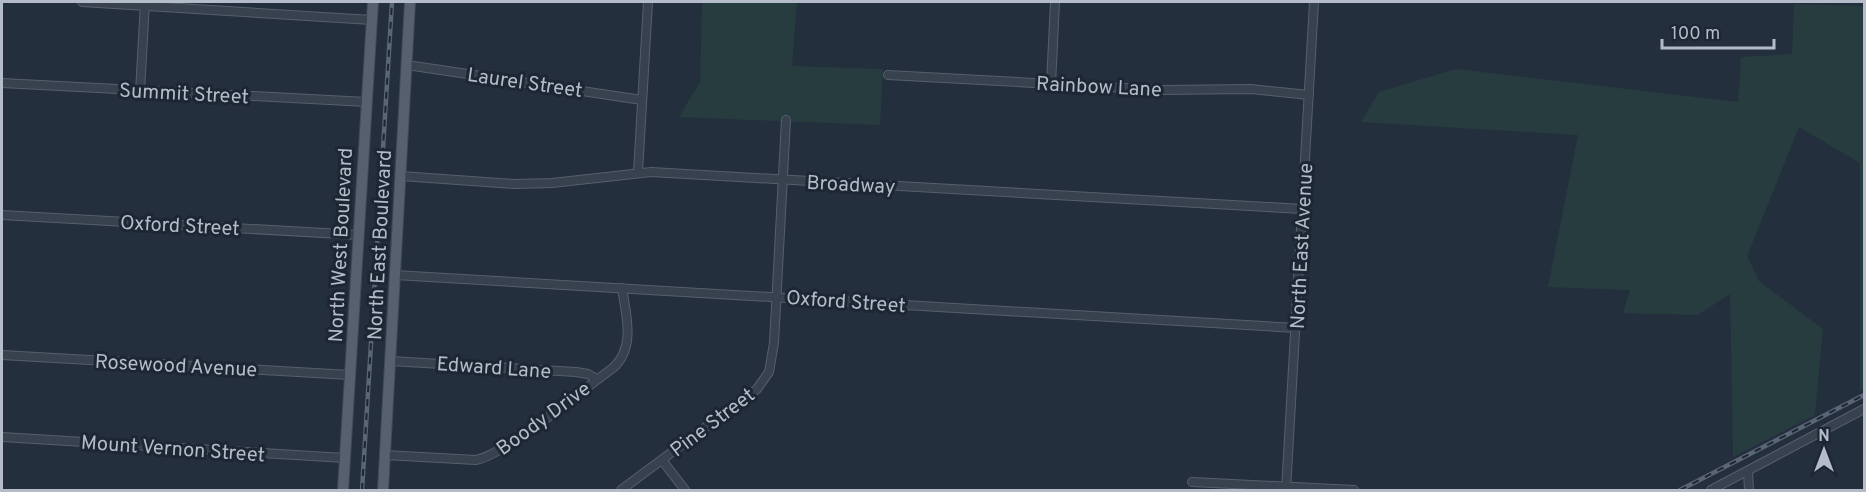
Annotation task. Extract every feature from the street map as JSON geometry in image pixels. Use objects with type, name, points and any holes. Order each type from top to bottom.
[{"type":"main road","name":"North West Boulevard","points":[[343,490],[373,2]]},
{"type":"main road","name":"North East Boulevard","points":[[383,490],[410,2]]},
{"type":"street","points":[[82,2],[145,3],[372,20]]},
{"type":"street","points":[[638,172],[648,2]]},
{"type":"street","points":[[1051,84],[1055,2]]},
{"type":"street","name":"North East Avenue","points":[[1286,489],[1314,2]]},
{"type":"street","points":[[140,92],[145,3]]},
{"type":"street","name":"Laurel Street","points":[[407,65],[642,100]]},
{"type":"street","name":"Rainbow Lane","points":[[888,75],[1162,90],[1251,89],[1309,95]]},
{"type":"street","name":"Summit Street","points":[[2,83],[140,92],[367,102]]},
{"type":"street","name":"Pine Street","points":[[621,490],[761,384],[772,358],[786,120]]},
{"type":"street","name":"Broadway","points":[[401,176],[515,184],[552,183],[638,172],[1303,209]]},
{"type":"street","name":"Oxford Street","points":[[2,215],[359,235]]},
{"type":"street","name":"Oxford Street","points":[[395,275],[1296,328]]},
{"type":"street","name":"Boody Drive","points":[[385,455],[470,460],[486,458],[619,362],[627,347],[627,324],[622,288]]},
{"type":"street","name":"Rosewood Avenue","points":[[2,355],[350,375]]},
{"type":"street","name":"Edward Lane","points":[[390,361],[576,372],[588,374],[597,379]]},
{"type":"street","points":[[1711,490],[1864,409]]},
{"type":"street","name":"Mount Vernon Street","points":[[2,437],[345,458]]},
{"type":"street","points":[[662,460],[685,490]]},
{"type":"street","points":[[1748,471],[1749,490]]},
{"type":"street","points":[[1192,482],[1286,489],[1354,490]]},
{"type":"green space","points":[[702,2],[797,2],[792,66],[883,69],[880,125],[679,117],[700,82]]},
{"type":"green space","points":[[1794,4],[1864,6],[1864,388],[1860,391],[1860,163],[1799,127],[1747,256],[1759,281],[1823,329],[1815,415],[1733,457],[1730,294],[1698,315],[1623,313],[1630,290],[1548,287],[1578,135],[1361,122],[1379,92],[1456,69],[1738,102],[1741,57],[1792,54]]},
{"type":"railway","points":[[362,490],[392,2]]},
{"type":"railway","points":[[1680,490],[1864,395]]}]
